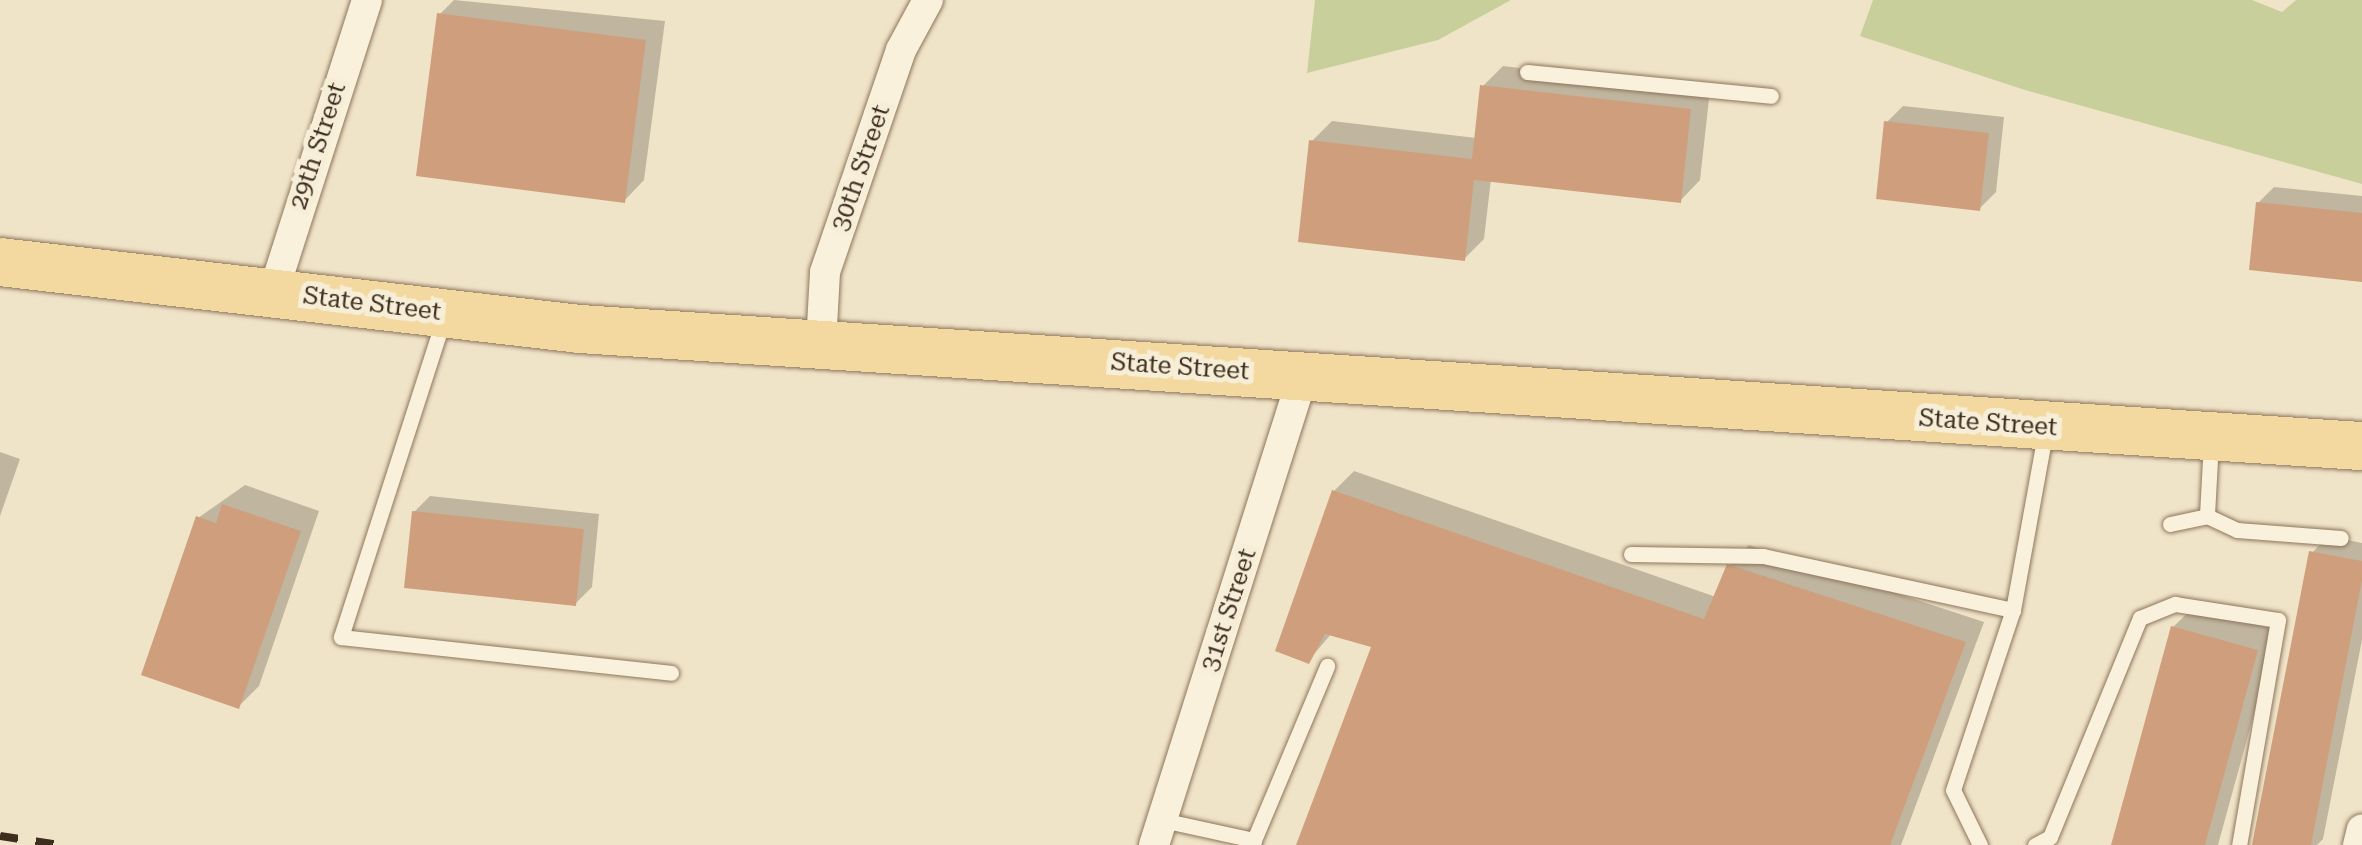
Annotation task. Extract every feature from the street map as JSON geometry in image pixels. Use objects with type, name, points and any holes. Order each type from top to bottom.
[{"type":"main road","name":"State Street","points":[[0,262],[446,313],[820,344],[2362,446]]},
{"type":"street","name":"29th Street","points":[[273,293],[367,0]]},
{"type":"street","name":"30th Street","points":[[820,344],[826,272],[901,50],[928,0]]},
{"type":"street","name":"31st Street","points":[[1158,832],[1303,375]]},
{"type":"street","points":[[2358,845],[2362,830]]},
{"type":"lane","points":[[1527,72],[1771,96]]},
{"type":"lane","points":[[446,313],[341,637],[671,673]]},
{"type":"lane","points":[[1980,845],[1952,790],[2013,610],[2047,426]]},
{"type":"lane","points":[[2206,516],[2212,437]]},
{"type":"lane","points":[[2170,524],[2206,516],[2237,530],[2341,538]]},
{"type":"lane","points":[[1631,554],[1762,556],[2013,610]]},
{"type":"lane","points":[[2035,845],[2050,838],[2140,618],[2175,604],[2278,620],[2238,845]]},
{"type":"lane","points":[[1158,832],[1254,842],[1328,666]]},
{"type":"green space","points":[[1315,0],[1511,0],[1438,40],[1307,73]]},
{"type":"green space","points":[[1873,0],[2252,0],[2282,12],[2296,0],[2362,0],[2362,184],[2025,90],[1860,36]]},
{"type":"building","points":[[437,13],[646,40],[625,203],[416,176]]},
{"type":"building","points":[[1480,85],[1691,109],[1681,203],[1474,180],[1465,261],[1298,242],[1309,140],[1472,159]]},
{"type":"building","points":[[1884,121],[1989,133],[1980,211],[1876,199]]},
{"type":"building","points":[[2256,202],[2362,213],[2362,282],[2249,270]]},
{"type":"building","points":[[1332,490],[1704,619],[1727,564],[1966,642],[1890,845],[1296,845],[1371,647],[1325,634],[1309,664],[1275,651]]},
{"type":"building","points":[[222,504],[301,531],[239,709],[141,675],[196,516],[216,523]]},
{"type":"building","points":[[412,511],[584,529],[576,606],[404,588]]},
{"type":"building","points":[[2309,551],[2362,561],[2362,580],[2311,845],[2252,845]]},
{"type":"building","points":[[2171,626],[2258,650],[2205,845],[2111,845]]},
{"type":"railway","points":[[0,836],[59,845]]}]
